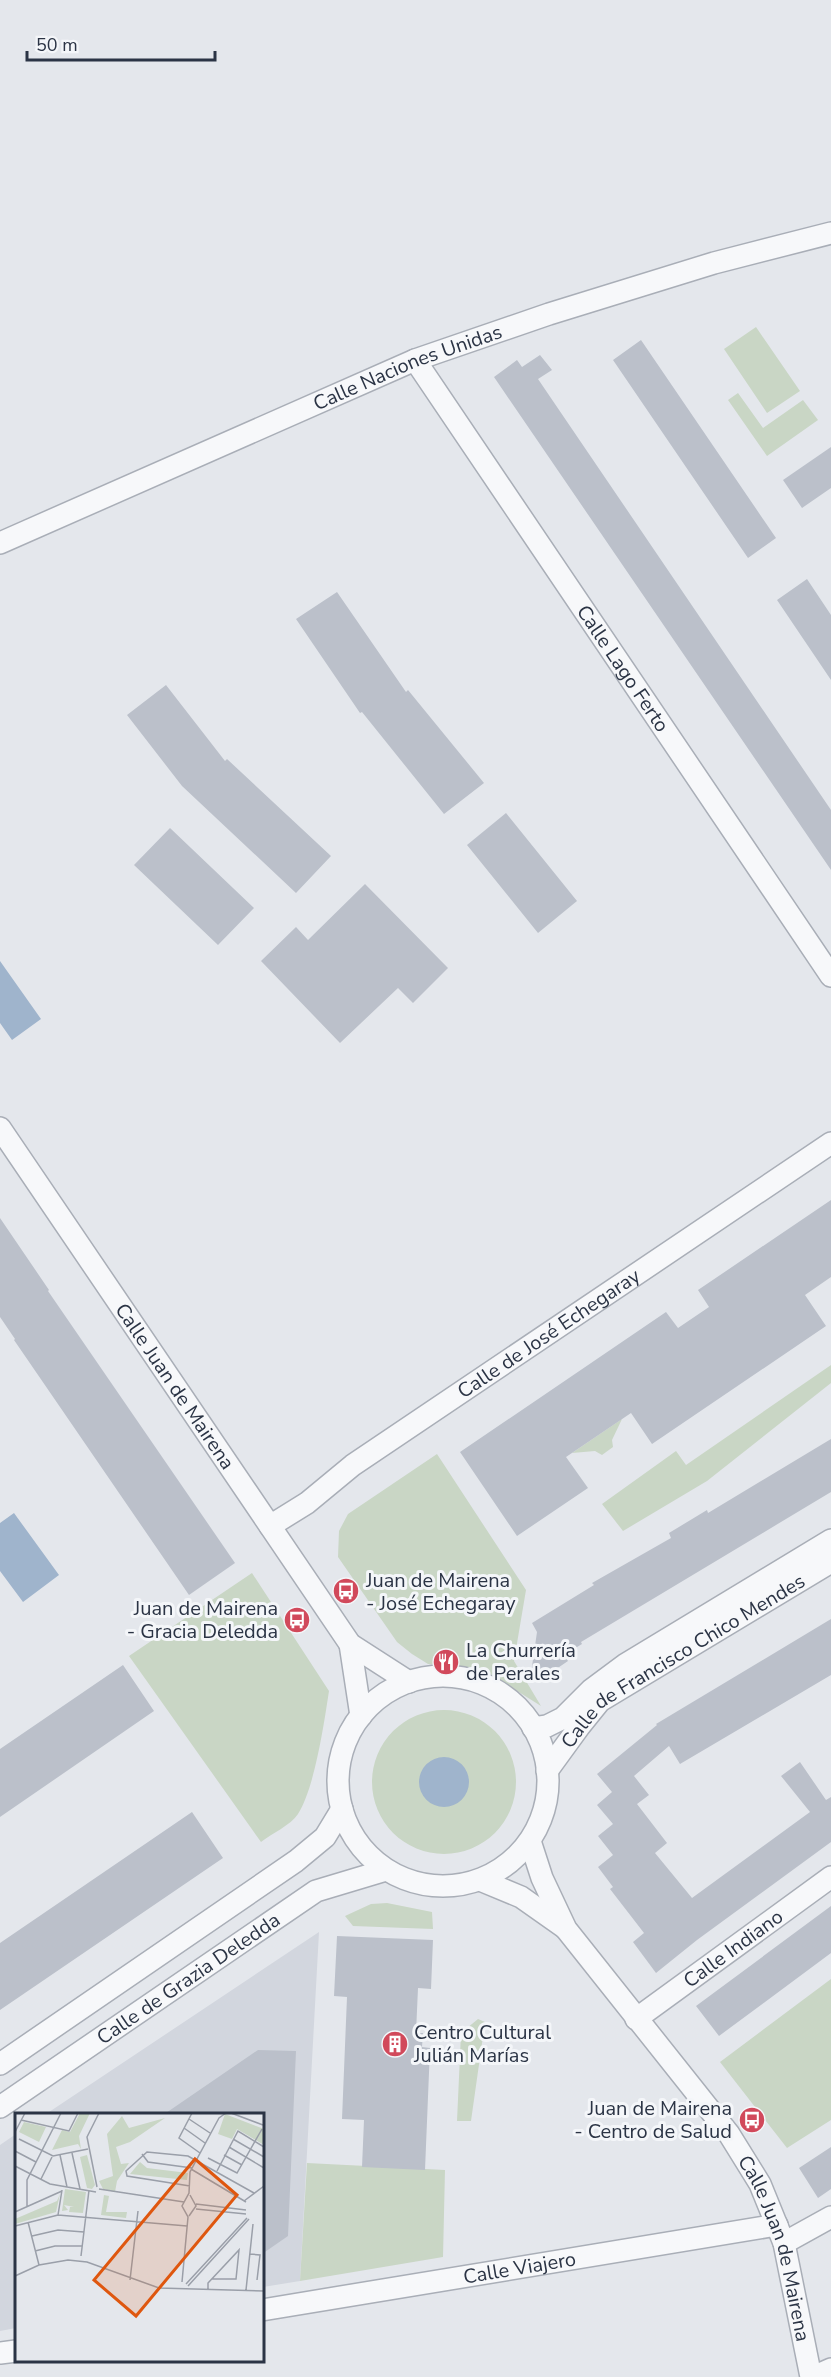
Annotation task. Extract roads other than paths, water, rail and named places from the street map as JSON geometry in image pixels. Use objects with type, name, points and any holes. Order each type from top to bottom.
[{"type":"street","name":"Calle Naciones Unidas","points":[[0,543],[415,360],[549,314],[703,266],[831,234]]},
{"type":"street","name":"Calle Lago Ferto","points":[[415,360],[831,976]]},
{"type":"street","name":"Calle Juan de Mairena","points":[[0,1128],[350,1644],[409,1682]]},
{"type":"street","name":"Calle de José Echegaray","points":[[270,1527],[307,1503],[353,1465],[831,1143]]},
{"type":"street","name":"Calle de Francisco Chico Mendes","points":[[533,1728],[547,1726],[563,1718],[591,1690],[626,1664],[831,1540]]},
{"type":"street","name":"Calle de Francisco Chico Mendes","points":[[547,1771],[600,1701],[831,1563]]},
{"type":"street","name":"Calle Juan de Mairena","points":[[350,1644],[361,1716]]},
{"type":"street","points":[[441,1676],[473,1680],[502,1694],[526,1716],[533,1728],[542,1743],[549,1779],[543,1814],[530,1841],[505,1866],[480,1880],[448,1887],[416,1883],[386,1870],[365,1852],[350,1830],[342,1809],[338,1773],[345,1743],[361,1716],[382,1695],[409,1682],[441,1676]]},
{"type":"street","name":"Calle de Grazia Deledda","points":[[0,2064],[296,1861],[325,1837],[342,1809]]},
{"type":"street","name":"Calle Juan de Mairena","points":[[530,1841],[542,1878],[566,1929],[729,2134],[760,2184],[781,2234],[812,2377]]},
{"type":"street","name":"Calle de Grazia Deledda","points":[[0,2107],[316,1891],[386,1870]]},
{"type":"street","name":"Calle Indiano","points":[[636,2019],[831,1877]]},
{"type":"street","name":"Calle Juan de Mairena","points":[[480,1880],[521,1897],[566,1929]]},
{"type":"street","name":"Calle Viajero","points":[[264,2310],[481,2274],[781,2234],[831,2217]]},
{"type":"street","points":[[0,2353],[15,2350]]},
{"type":"street","points":[[812,2377],[831,2369]]},
{"type":"water","points":[[0,961],[41,1019],[12,1040],[0,1023]]},
{"type":"water","points":[[14,1513],[59,1575],[23,1602],[0,1571],[0,1523]]},
{"type":"water","points":[[439,1757],[449,1757],[462,1764],[469,1777],[469,1787],[462,1800],[449,1807],[439,1807],[430,1803],[423,1796],[419,1787],[419,1777],[423,1768],[430,1761]]},
{"type":"place","name":"Juan de Mairena - José Echegaray","points":[[346,1591]]},
{"type":"place","name":"Juan de Mairena - Gracia Deledda","points":[[297,1620]]},
{"type":"place","name":"La Churrería de Perales","points":[[446,1662]]},
{"type":"place","name":"Centro Cultural Julián Marías","points":[[395,2044]]},
{"type":"place","name":"Juan de Mairena - Centro de Salud","points":[[752,2120]]}]
